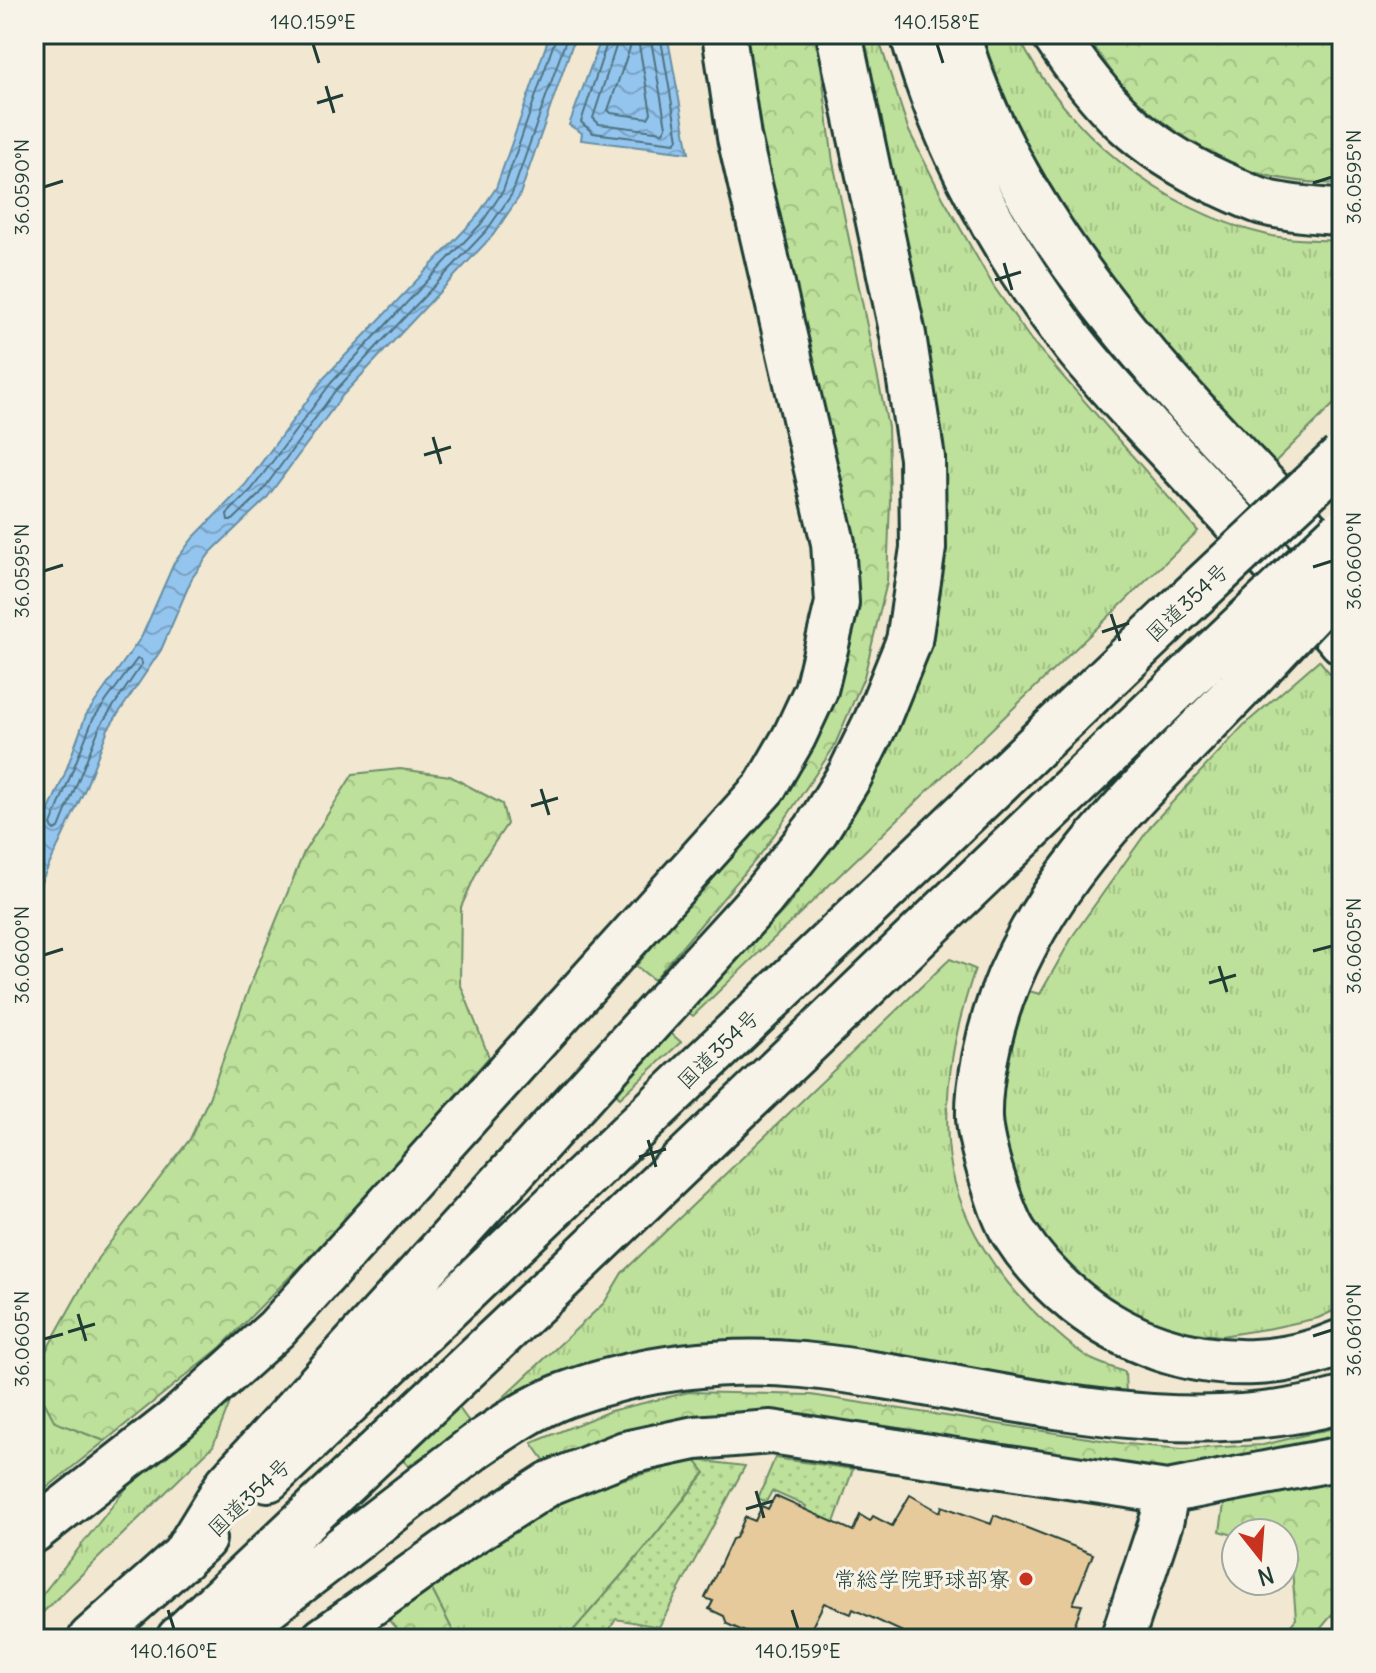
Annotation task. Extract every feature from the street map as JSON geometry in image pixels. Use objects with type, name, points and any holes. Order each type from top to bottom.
[{"type":"highway","points":[[182,1559],[228,1484],[761,899],[816,830],[850,775],[877,720],[909,641],[923,548],[922,458],[903,335],[839,34]]},
{"type":"highway","points":[[913,34],[926,82],[976,188],[1007,245],[1074,344],[1342,641]]},
{"type":"highway","points":[[957,34],[993,125],[1022,183],[1095,293],[1144,357],[1342,567]]},
{"type":"highway","points":[[1054,34],[1105,103],[1140,136],[1179,164],[1264,202],[1342,213]]},
{"type":"highway","name":"国道354号","points":[[91,1639],[182,1559],[1342,457]]},
{"type":"highway","points":[[180,1638],[569,1271],[1342,531]]},
{"type":"highway","points":[[1342,580],[1103,830],[1058,888],[1023,948],[1001,1001],[989,1038],[979,1116],[984,1151],[1013,1232],[1069,1299],[1143,1344],[1190,1356],[1232,1362],[1279,1362],[1320,1352],[1342,1342]]},
{"type":"highway","points":[[180,1638],[264,1609],[511,1422],[563,1396],[618,1379],[695,1366],[802,1364],[1113,1415],[1192,1420],[1295,1412],[1342,1400]]},
{"type":"street","points":[[34,1531],[178,1418],[276,1329],[765,787],[811,702],[837,603],[833,543],[739,137],[724,34]]},
{"type":"street","points":[[323,1639],[464,1538],[550,1483],[625,1453],[695,1438],[771,1432],[1167,1492],[1342,1458]]},
{"type":"street","points":[[1122,1639],[1162,1519],[1167,1492]]},
{"type":"green space","points":[[738,34],[817,34],[833,162],[888,427],[890,501],[887,582],[864,677],[834,747],[764,850],[654,980],[636,966],[719,865],[787,791],[816,737],[835,680],[799,328]]},
{"type":"green space","points":[[863,34],[877,34],[909,131],[994,287],[1031,340],[1198,531],[693,1016],[687,1011],[787,907],[871,783],[894,737],[919,670],[941,544],[943,434],[923,334],[880,154]]},
{"type":"green space","points":[[976,34],[1017,34],[1037,70],[1089,135],[1154,187],[1228,223],[1268,235],[1342,241],[1342,396],[1273,464],[1151,335],[1099,264],[1031,153]]},
{"type":"green space","points":[[1085,34],[1342,34],[1342,184],[1282,179],[1228,164],[1203,152],[1155,119],[1133,98]]},
{"type":"green space","points":[[1319,660],[1342,688],[1342,1307],[1318,1318],[1272,1328],[1221,1336],[1187,1332],[1140,1321],[1090,1288],[1049,1249],[1017,1192],[1000,1126],[1007,1051],[1025,990],[1040,994],[1074,934],[1153,823],[1244,725]]},
{"type":"green space","points":[[400,769],[450,776],[502,804],[507,824],[482,861],[461,907],[460,983],[489,1057],[363,1202],[221,1347],[105,1441],[55,1422],[34,1383],[34,1375],[98,1258],[190,1139],[209,1098],[250,985],[304,852],[353,774]]},
{"type":"green space","points":[[950,959],[975,969],[957,1033],[948,1097],[948,1142],[959,1197],[983,1248],[1017,1294],[1078,1350],[1095,1361],[1125,1372],[1126,1396],[1046,1380],[762,1345],[498,1410],[494,1406],[604,1303],[622,1273]]},
{"type":"green space","points":[[667,1030],[681,1042],[620,1098],[617,1094]]},
{"type":"green space","points":[[34,1383],[56,1422],[105,1441],[34,1498]]},
{"type":"green space","points":[[689,1392],[811,1395],[1127,1444],[1183,1449],[1263,1445],[1342,1426],[1342,1439],[1181,1469],[1126,1469],[812,1420],[695,1415],[620,1436],[547,1464],[532,1443],[610,1411]]},
{"type":"green space","points":[[233,1395],[213,1446],[34,1621],[34,1605],[128,1486]]},
{"type":"green space","points":[[459,1408],[470,1423],[409,1466],[403,1461]]},
{"type":"green space","points":[[775,1458],[853,1469],[831,1531],[802,1521],[806,1506],[772,1491],[766,1502],[758,1498]]},
{"type":"green space","points":[[695,1460],[705,1472],[640,1554],[566,1639],[457,1639],[430,1586],[499,1529],[606,1484]]},
{"type":"green space","points":[[695,1460],[745,1466],[659,1627],[616,1619],[604,1639],[566,1639],[705,1473]]},
{"type":"green space","points":[[1342,1470],[1342,1603],[1312,1639],[1279,1639],[1296,1619],[1294,1597],[1300,1597],[1300,1517],[1222,1517],[1225,1498]]},
{"type":"green space","points":[[430,1586],[457,1639],[405,1639],[386,1617]]},
{"type":"water","points":[[550,34],[576,34],[519,197],[493,235],[342,396],[266,499],[210,553],[192,578],[161,650],[108,729],[85,789],[34,897],[34,844],[64,776],[86,715],[142,636],[174,563],[193,538],[245,485],[324,378],[475,219],[496,188]]},
{"type":"water","points":[[603,34],[667,34],[689,153],[581,140],[582,133],[569,125]]},
{"type":"building","points":[[910,1495],[940,1512],[942,1506],[991,1524],[994,1515],[1093,1554],[1073,1604],[1082,1605],[1069,1639],[918,1639],[853,1609],[851,1614],[824,1603],[806,1639],[761,1639],[727,1624],[724,1616],[709,1609],[713,1601],[705,1598],[732,1539],[736,1538],[745,1517],[755,1521],[762,1506],[768,1509],[775,1496],[853,1531],[860,1515],[870,1521],[873,1516],[892,1526]]},
{"type":"place","name":"常総学院野球部寮","points":[[1026,1579]]}]
